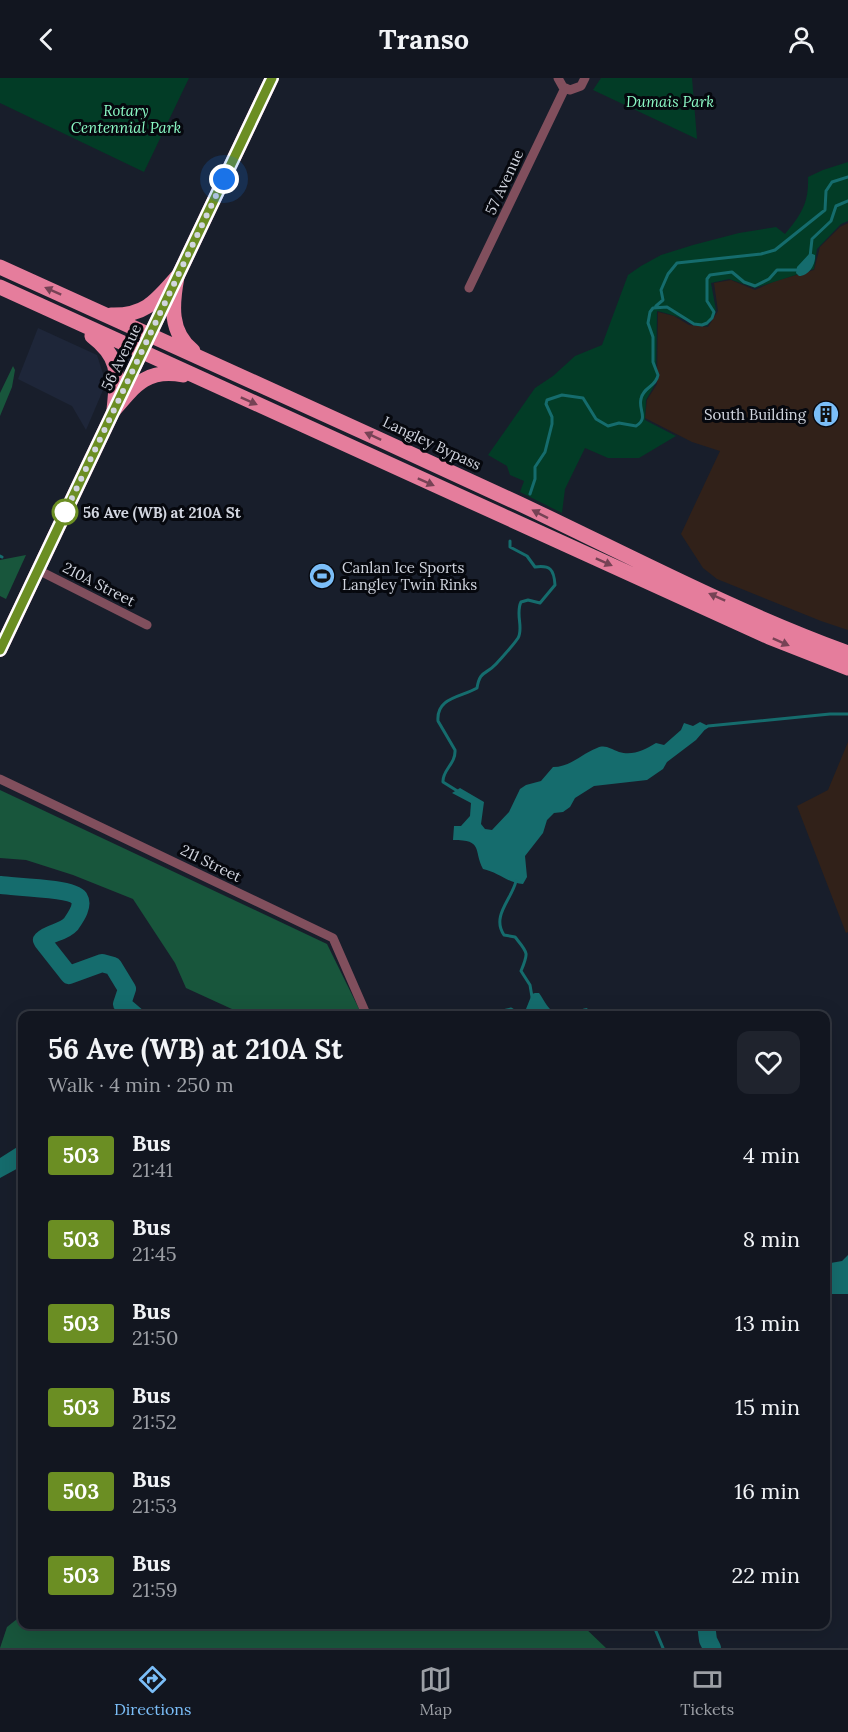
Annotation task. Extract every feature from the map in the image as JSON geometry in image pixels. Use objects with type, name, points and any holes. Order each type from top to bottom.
[{"type":"main road","name":"56 Avenue","points":[[0,650],[272,78]]},
{"type":"main road","name":"Langley Bypass","points":[[0,267],[455,474],[672,577],[848,653]]},
{"type":"main road","points":[[106,315],[140,312],[162,294],[177,277]]},
{"type":"main road","points":[[177,277],[173,301],[176,326],[188,347],[204,360]]},
{"type":"main road","points":[[0,287],[778,641],[848,668]]},
{"type":"main road","points":[[73,321],[106,348],[114,358],[117,378],[114,410]]},
{"type":"main road","points":[[114,410],[133,387],[143,379],[153,375],[178,374],[195,377]]},
{"type":"street","points":[[558,78],[565,88],[570,90],[577,88],[585,78]]},
{"type":"street","name":"57 Avenue","points":[[469,288],[565,88]]},
{"type":"street","name":"210A Street","points":[[38,570],[147,625]]},
{"type":"street","name":"211 Street","points":[[0,779],[333,938],[365,1011]]},
{"type":"shaded area","points":[[848,223],[848,630],[717,579],[703,568],[681,534],[720,451],[692,442],[645,418],[647,400],[657,384],[658,312],[674,316],[689,325],[708,327],[718,311],[714,283],[731,280],[755,290],[775,281],[814,270],[820,247],[840,227]]},
{"type":"shaded area","points":[[810,253],[815,255],[813,266],[809,272],[799,276],[796,273],[797,267]]},
{"type":"shaded area","points":[[38,328],[97,355],[106,383],[86,430],[72,406],[18,379]]},
{"type":"shaded area","points":[[13,366],[15,370],[12,387],[0,416],[0,393]]},
{"type":"shaded area","points":[[26,555],[6,599],[0,596],[0,560]]},
{"type":"shaded area","points":[[700,722],[708,726],[696,740],[647,780],[594,786],[575,798],[570,807],[563,812],[554,813],[547,820],[543,833],[525,856],[527,877],[523,884],[483,869],[473,844],[463,840],[453,840],[454,826],[461,826],[470,816],[471,803],[452,793],[460,788],[484,802],[481,824],[485,829],[492,830],[509,812],[520,789],[541,781],[553,767],[571,763],[600,747],[634,753],[656,743],[664,745],[681,730],[684,723],[693,726]]},
{"type":"shaded area","points":[[848,742],[848,932],[846,933],[797,806],[828,790]]},
{"type":"shaded area","points":[[0,790],[327,944],[360,1011],[236,1011],[186,988],[175,963],[133,899],[73,875],[26,860],[0,858]]},
{"type":"shaded area","points":[[539,993],[553,1011],[524,1011],[532,994]]},
{"type":"shaded area","points":[[18,1147],[18,1168],[0,1178],[0,1158]]},
{"type":"shaded area","points":[[848,1255],[848,1294],[830,1294],[830,1263],[842,1261]]},
{"type":"shaded area","points":[[18,1618],[18,1629],[586,1629],[606,1648],[0,1648],[7,1627]]},
{"type":"green space","name":"Rotary Centennial Park","points":[[0,78],[189,78],[144,172],[0,103]]},
{"type":"green space","name":"Dumais Park","points":[[601,78],[692,78],[697,139],[593,90]]},
{"type":"green space","points":[[848,162],[848,221],[841,224],[817,249],[814,269],[755,288],[729,279],[711,283],[716,310],[707,326],[657,311],[656,377],[646,400],[645,420],[676,436],[639,458],[608,458],[585,448],[565,489],[562,513],[520,492],[524,481],[510,475],[507,466],[488,455],[535,388],[553,376],[575,356],[602,345],[628,275],[661,255],[693,245],[739,233],[776,227],[785,234],[803,208],[808,177]]},
{"type":"waterway","points":[[656,306],[663,300],[661,290],[668,274],[677,263],[761,254],[775,250],[825,210],[826,191],[832,182],[848,177]]},
{"type":"waterway","points":[[810,257],[812,239],[831,221],[836,206],[848,201]]},
{"type":"waterway","points":[[530,494],[535,479],[535,467],[545,452],[552,424],[547,400],[562,395],[583,398],[596,419],[608,426],[619,423],[636,426],[642,420],[640,403],[642,395],[655,382],[658,375],[653,362],[653,337],[648,323],[653,308],[667,307],[694,324],[702,325],[712,318],[714,312],[707,301],[707,279],[710,275],[732,272],[744,282],[755,286],[769,279],[777,270],[798,270]]},
{"type":"waterway","points":[[459,792],[443,782],[455,750],[438,721],[438,713],[446,702],[477,688],[482,675],[496,664],[518,638],[521,602],[528,600],[540,603],[555,585],[554,575],[550,569],[535,567],[527,556],[510,547],[510,541]]},
{"type":"waterway","points":[[705,728],[848,714]]},
{"type":"waterway","points":[[516,881],[500,921],[504,935],[515,937],[525,950],[526,956],[521,971],[530,985],[532,997]]},
{"type":"waterway","points":[[0,885],[55,890],[79,898],[80,908],[71,924],[42,940],[69,975],[102,963],[113,966],[127,989],[122,1004],[130,1011]]},
{"type":"waterway","points":[[502,1011],[511,1009],[514,1011]]},
{"type":"waterway","points":[[655,1629],[663,1648]]},
{"type":"waterway","points":[[707,1629],[712,1648]]},
{"type":"bus line","name":"503","points":[[0,650],[272,78]]},
{"type":"place","name":"South Building","points":[[826,414]]},
{"type":"place","name":"56 Ave (WB) at 210A St","points":[[65,512]]},
{"type":"place","name":"Canlan Ice Sports Langley Twin Rinks","points":[[322,576]]},
{"type":"route","points":[[65,512],[64,515],[224,179]]}]
